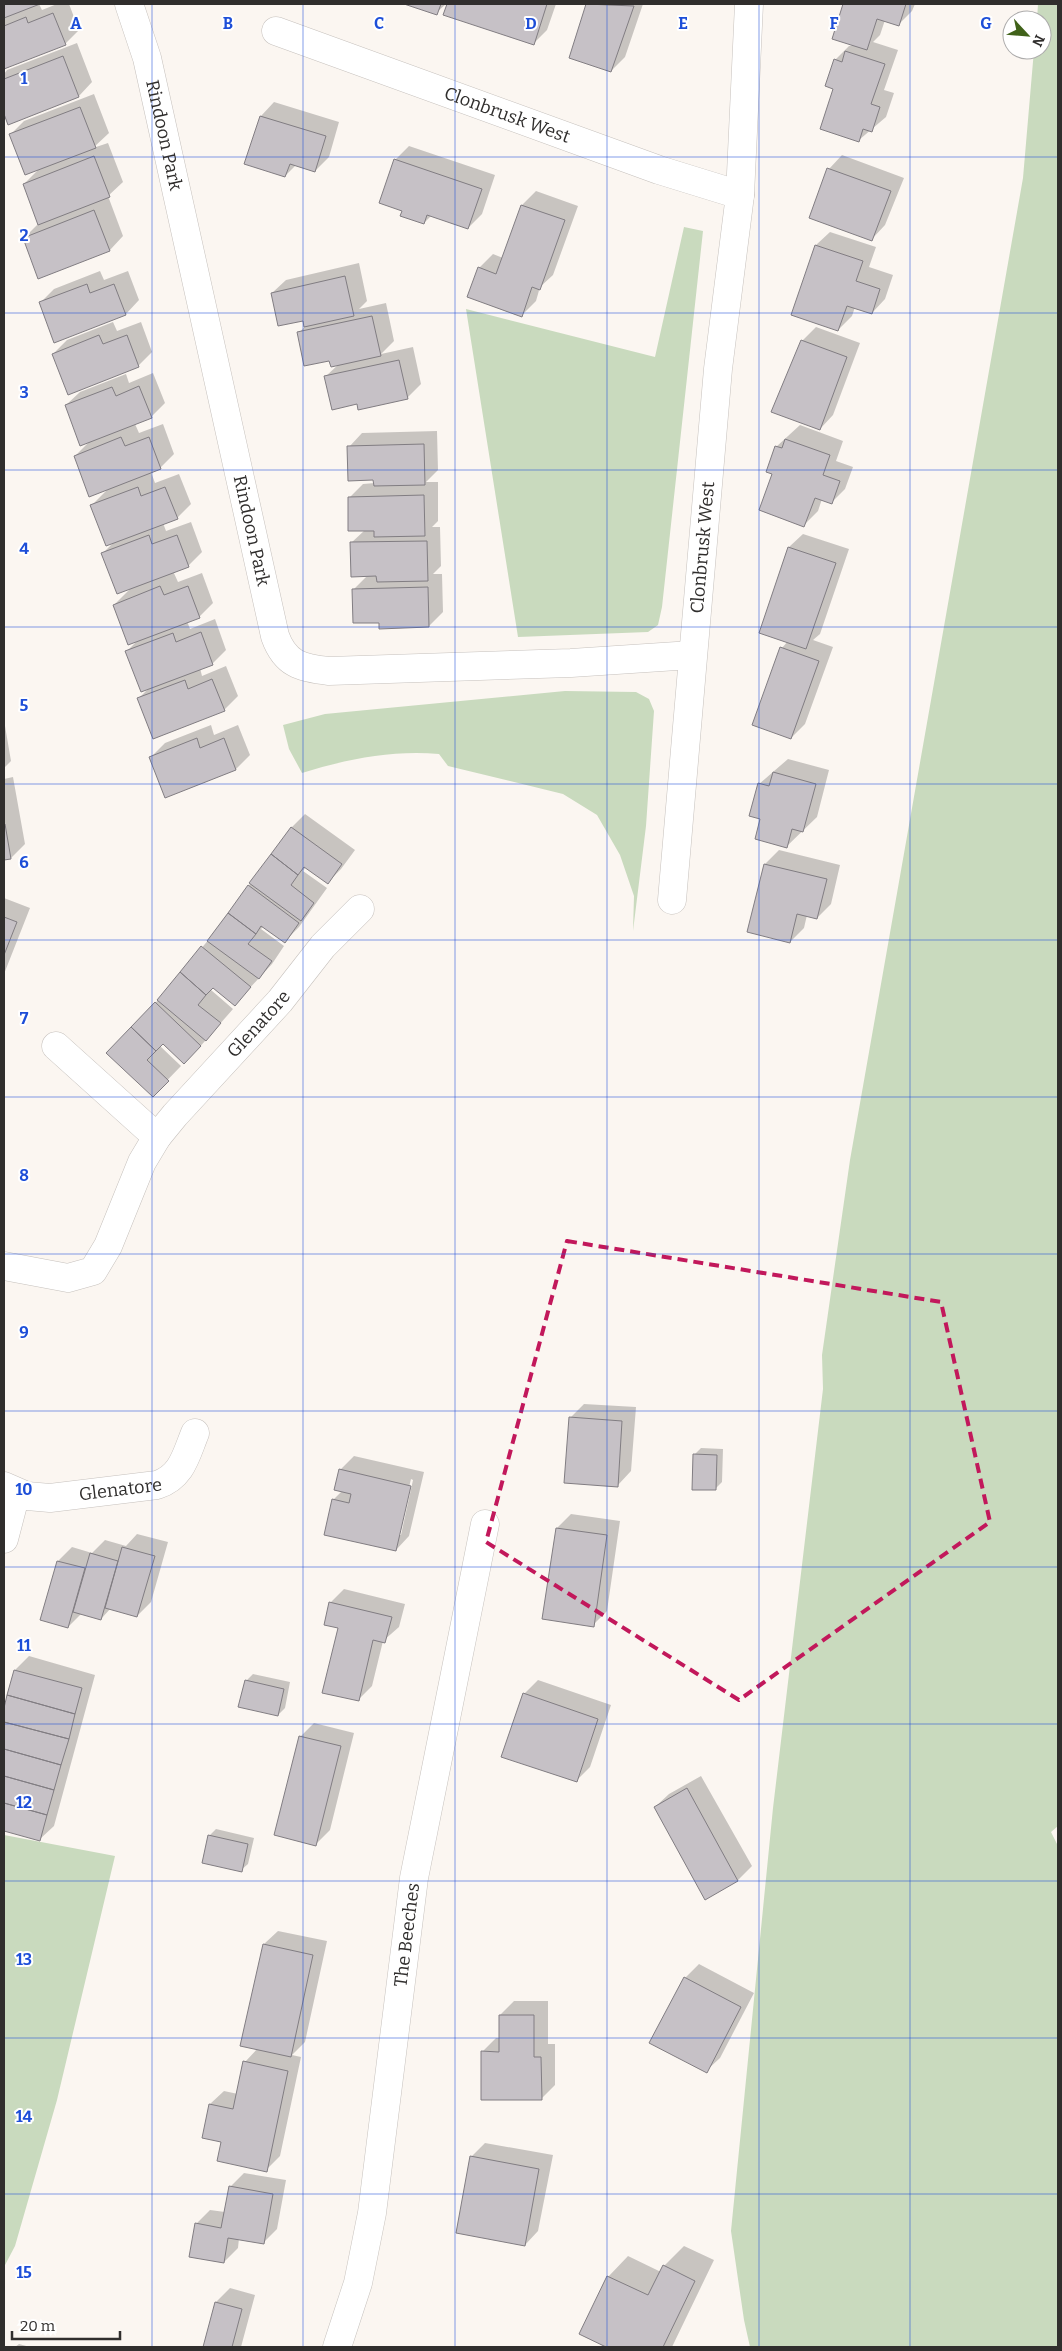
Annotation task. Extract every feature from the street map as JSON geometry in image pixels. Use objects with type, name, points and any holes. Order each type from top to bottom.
[{"type":"street","name":"Rindoon Park","points":[[129,4],[147,58],[275,636],[280,649],[286,657],[306,669],[329,671],[571,663],[692,655]]},
{"type":"street","name":"Clonbrusk West","points":[[672,900],[718,369],[740,195],[749,4]]},
{"type":"street","name":"Clonbrusk West","points":[[276,31],[659,170],[740,195]]},
{"type":"street","name":"Glenatore","points":[[4,1266],[68,1278],[92,1271],[108,1246],[142,1162],[157,1137],[280,1001],[323,946],[360,909]]},
{"type":"street","points":[[56,1046],[157,1137]]},
{"type":"street","name":"Glenatore","points":[[4,1539],[10,1489],[50,1498],[145,1486],[167,1481],[178,1472],[195,1433]]},
{"type":"street","name":"The Beeches","points":[[337,2347],[358,2283],[372,2213],[414,1878],[485,1524]]},
{"type":"highlighted area","points":[[567,1241],[941,1302],[990,1522],[739,1700],[486,1542]]},
{"type":"green space","points":[[1038,4],[1058,4],[1058,1826],[1051,1832],[1058,1846],[1058,2347],[750,2347],[744,2320],[731,2231],[773,1808],[823,1389],[822,1355],[850,1160],[1023,178],[1033,60],[1052,60],[1052,10],[1038,10]]},
{"type":"green space","points":[[684,227],[703,231],[662,607],[658,625],[648,632],[518,637],[466,309],[655,357]]},
{"type":"green space","points":[[565,691],[636,692],[649,699],[654,711],[646,826],[633,931],[634,896],[620,855],[597,815],[563,794],[448,766],[439,754],[404,753],[370,757],[302,773],[289,749],[283,725],[325,714]]},
{"type":"green space","points":[[4,1835],[115,1856],[57,2100],[15,2246],[4,2267]]},
{"type":"building","points":[[4,4],[40,4],[4,18]]},
{"type":"building","points":[[404,4],[441,4],[437,15]]},
{"type":"building","points":[[447,4],[547,4],[534,45],[443,15]]},
{"type":"building","points":[[586,4],[634,6],[611,72],[569,58]]},
{"type":"building","points":[[843,4],[906,4],[899,26],[877,19],[867,50],[832,39]]},
{"type":"building","points":[[53,13],[66,45],[4,69],[4,26],[26,17],[28,23]]},
{"type":"building","points":[[845,51],[885,64],[871,104],[880,107],[872,132],[863,129],[859,142],[820,129],[833,89],[825,86],[834,59],[842,62]]},
{"type":"building","points":[[63,56],[79,97],[8,125],[4,114],[4,79]]},
{"type":"building","points":[[80,107],[96,148],[25,175],[9,134]]},
{"type":"building","points":[[260,116],[326,136],[315,172],[290,164],[285,177],[244,164]]},
{"type":"building","points":[[94,156],[110,197],[38,225],[23,184]]},
{"type":"building","points":[[394,159],[482,189],[468,229],[427,215],[424,224],[400,216],[402,211],[379,203]]},
{"type":"building","points":[[827,168],[891,191],[872,241],[809,218]]},
{"type":"building","points":[[521,205],[565,220],[540,290],[532,287],[522,317],[467,297],[478,267],[496,274]]},
{"type":"building","points":[[94,210],[110,251],[38,279],[23,238]]},
{"type":"building","points":[[815,245],[863,261],[856,281],[880,289],[872,314],[847,306],[838,331],[791,315]]},
{"type":"building","points":[[345,276],[354,316],[304,327],[303,321],[278,326],[271,293]]},
{"type":"building","points":[[87,284],[90,293],[114,284],[126,315],[54,343],[39,302]]},
{"type":"building","points":[[372,316],[381,356],[331,367],[329,361],[304,366],[297,332]]},
{"type":"building","points":[[99,335],[103,344],[127,335],[139,367],[68,395],[52,354]]},
{"type":"building","points":[[801,340],[847,357],[820,430],[771,412]]},
{"type":"building","points":[[399,360],[408,399],[358,410],[357,404],[332,410],[324,376]]},
{"type":"building","points":[[139,386],[152,418],[80,446],[65,405],[112,387],[116,396]]},
{"type":"building","points":[[121,437],[125,446],[149,437],[161,469],[89,497],[74,456]]},
{"type":"building","points":[[785,439],[830,455],[823,475],[840,481],[832,504],[815,498],[804,527],[759,510],[772,474],[766,472],[775,446],[782,448]]},
{"type":"building","points":[[424,444],[425,485],[374,486],[373,480],[348,481],[347,446]]},
{"type":"building","points":[[138,487],[141,496],[165,487],[178,519],[106,546],[90,505]]},
{"type":"building","points":[[424,495],[425,536],[374,537],[374,531],[348,531],[348,497]]},
{"type":"building","points":[[149,535],[152,544],[177,535],[189,567],[117,594],[101,553]]},
{"type":"building","points":[[427,541],[428,581],[377,582],[376,576],[351,577],[350,542]]},
{"type":"building","points":[[788,547],[836,563],[806,649],[759,633]]},
{"type":"building","points":[[160,586],[164,595],[188,586],[200,618],[128,645],[113,605]]},
{"type":"building","points":[[428,587],[429,627],[379,629],[379,623],[353,623],[352,589]]},
{"type":"building","points":[[201,632],[213,665],[141,692],[125,651],[173,633],[176,642]]},
{"type":"building","points":[[780,647],[819,661],[791,739],[752,725]]},
{"type":"building","points":[[212,679],[225,711],[153,739],[137,698],[185,680],[188,689]]},
{"type":"building","points":[[197,738],[200,748],[224,738],[236,770],[165,798],[149,757]]},
{"type":"building","points":[[773,772],[816,784],[803,832],[792,829],[787,848],[755,839],[760,819],[749,816],[758,783],[769,786]]},
{"type":"building","points":[[4,825],[11,859],[4,860]]},
{"type":"building","points":[[291,827],[342,864],[328,884],[304,867],[298,875],[271,854]]},
{"type":"building","points":[[271,854],[298,875],[291,885],[314,903],[301,921],[249,883]]},
{"type":"building","points":[[764,864],[827,879],[817,919],[797,914],[790,943],[747,932]]},
{"type":"building","points":[[248,885],[299,923],[285,943],[261,926],[256,934],[228,913]]},
{"type":"building","points":[[228,913],[256,934],[248,944],[272,961],[259,979],[207,941]]},
{"type":"building","points":[[4,917],[17,922],[4,955]]},
{"type":"building","points":[[201,946],[251,987],[235,1006],[213,988],[206,995],[180,972]]},
{"type":"building","points":[[180,972],[206,995],[198,1005],[221,1023],[206,1041],[157,1000]]},
{"type":"building","points":[[155,1002],[201,1046],[184,1064],[163,1044],[156,1051],[131,1027]]},
{"type":"building","points":[[131,1027],[156,1051],[147,1060],[169,1081],[153,1097],[106,1053]]},
{"type":"building","points":[[569,1417],[622,1421],[618,1487],[564,1483]]},
{"type":"building","points":[[693,1454],[717,1455],[716,1490],[692,1490]]},
{"type":"building","points":[[339,1469],[411,1486],[396,1551],[324,1535],[332,1499],[349,1503],[351,1494],[334,1490]]},
{"type":"building","points":[[556,1528],[607,1535],[594,1627],[542,1619]]},
{"type":"building","points":[[122,1547],[155,1556],[137,1617],[105,1608]]},
{"type":"building","points":[[90,1553],[118,1561],[101,1620],[73,1612]]},
{"type":"building","points":[[57,1561],[85,1568],[68,1628],[40,1620]]},
{"type":"building","points":[[329,1602],[392,1617],[385,1643],[373,1640],[359,1701],[322,1693],[338,1628],[324,1625]]},
{"type":"building","points":[[14,1670],[82,1688],[75,1714],[7,1695]]},
{"type":"building","points":[[245,1680],[284,1689],[278,1716],[238,1707]]},
{"type":"building","points":[[523,1693],[598,1719],[577,1782],[501,1757]]},
{"type":"building","points":[[7,1695],[75,1714],[69,1739],[4,1722],[4,1708]]},
{"type":"building","points":[[4,1722],[69,1739],[61,1765],[4,1749]]},
{"type":"building","points":[[299,1736],[341,1746],[316,1846],[274,1835]]},
{"type":"building","points":[[4,1749],[61,1765],[54,1790],[4,1776]]},
{"type":"building","points":[[4,1776],[54,1790],[47,1815],[4,1803]]},
{"type":"building","points":[[687,1788],[738,1881],[705,1900],[654,1807]]},
{"type":"building","points":[[4,1803],[47,1815],[40,1841],[4,1831]]},
{"type":"building","points":[[208,1835],[248,1844],[242,1872],[202,1863]]},
{"type":"building","points":[[263,1944],[313,1955],[291,2057],[240,2046]]},
{"type":"building","points":[[684,1977],[741,2007],[707,2073],[649,2043]]},
{"type":"building","points":[[499,2015],[534,2015],[534,2057],[541,2057],[542,2100],[481,2100],[481,2051],[499,2052]]},
{"type":"building","points":[[243,2061],[288,2071],[267,2172],[217,2161],[221,2142],[202,2138],[209,2104],[233,2109]]},
{"type":"building","points":[[470,2156],[539,2169],[525,2246],[456,2233]]},
{"type":"building","points":[[229,2186],[273,2194],[264,2244],[228,2238],[224,2263],[189,2257],[195,2223],[221,2228]]},
{"type":"building","points":[[663,2265],[695,2281],[663,2347],[606,2347],[579,2334],[607,2276],[648,2295]]},
{"type":"building","points":[[215,2302],[242,2309],[232,2347],[203,2347]]}]
